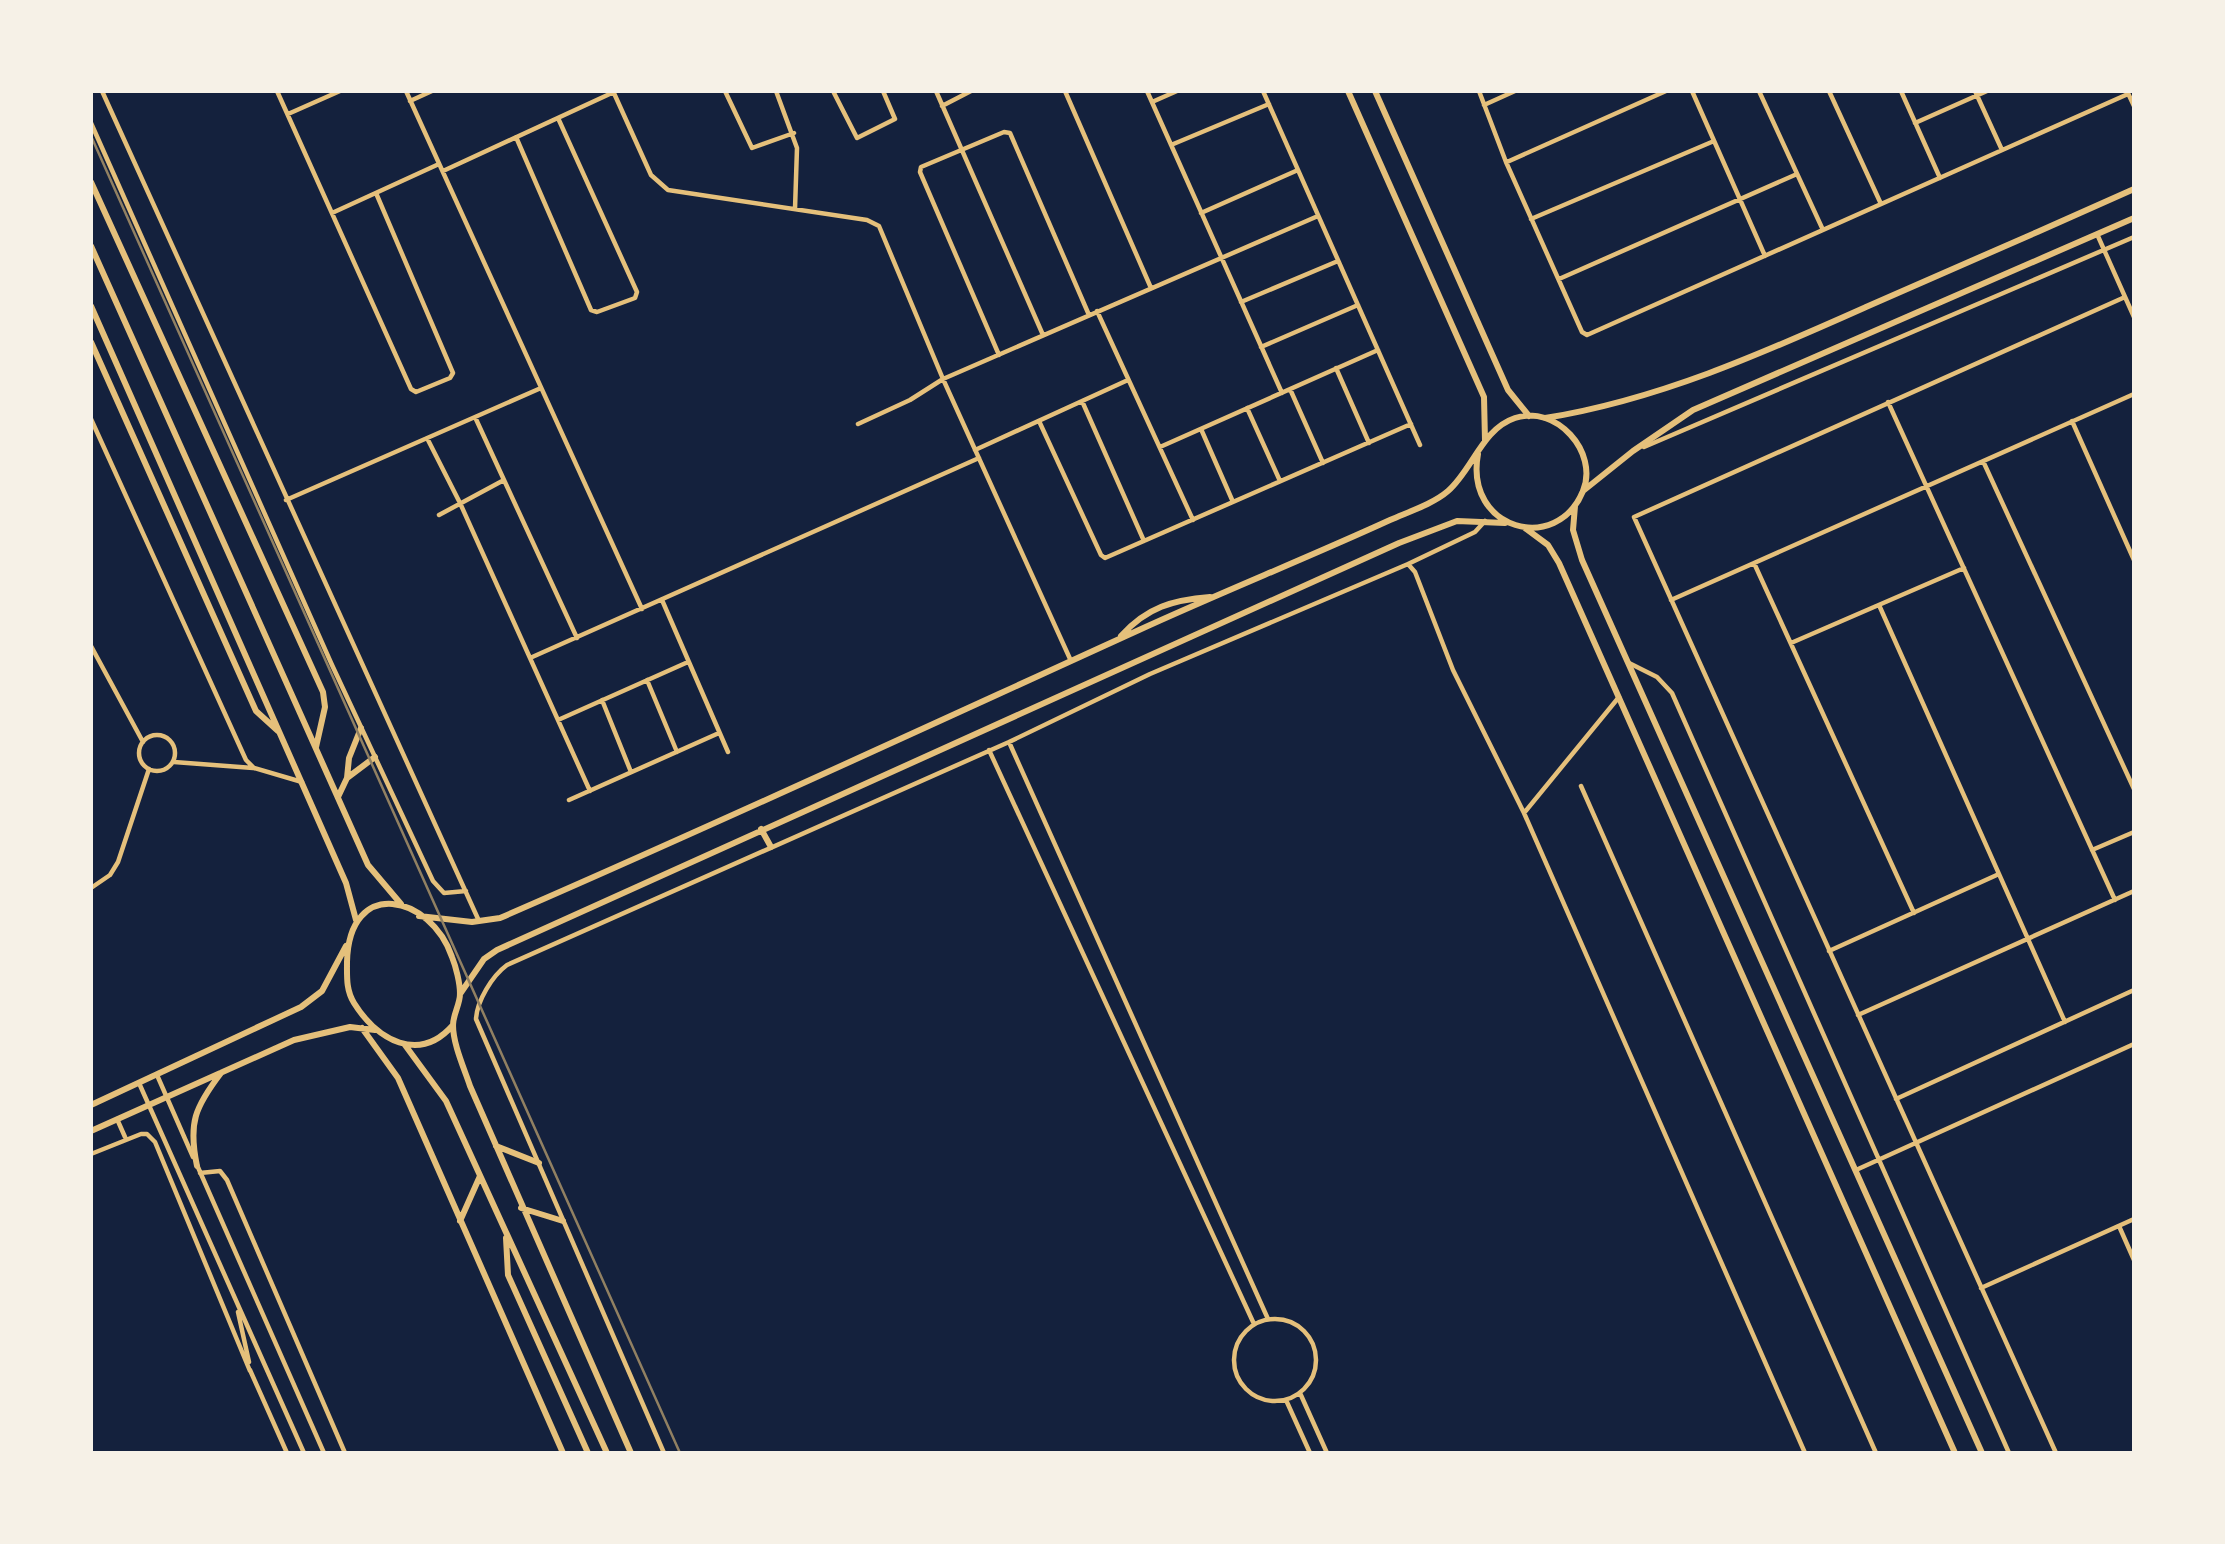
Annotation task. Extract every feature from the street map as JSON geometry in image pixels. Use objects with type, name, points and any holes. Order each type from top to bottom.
[{"type":"street","points":[[102,91],[479,921]]},
{"type":"street","points":[[277,91],[411,390],[416,392],[450,378],[452,369],[376,193]]},
{"type":"street","points":[[288,114],[340,91]]},
{"type":"street","points":[[406,91],[642,609]]},
{"type":"street","points":[[410,101],[432,91]]},
{"type":"street","points":[[725,91],[752,148],[794,133]]},
{"type":"street","points":[[776,91],[794,133],[797,148],[796,209]]},
{"type":"street","points":[[833,91],[857,138],[895,119],[883,91]]},
{"type":"street","points":[[936,91],[1043,335]]},
{"type":"street","points":[[942,106],[971,91]]},
{"type":"street","points":[[1065,91],[1151,288]]},
{"type":"street","points":[[1147,91],[1282,393]]},
{"type":"street","points":[[1152,102],[1177,91]]},
{"type":"street","points":[[1263,91],[1420,445]]},
{"type":"street","points":[[1348,91],[1484,397],[1485,443]]},
{"type":"street","points":[[1375,91],[1508,390],[1529,416]]},
{"type":"street","points":[[1479,91],[1531,219],[1582,332],[1587,335],[2128,92],[2134,106]]},
{"type":"street","points":[[1484,105],[1514,91]]},
{"type":"street","points":[[1506,162],[1666,91]]},
{"type":"street","points":[[1692,91],[1765,256]]},
{"type":"street","points":[[1759,91],[1823,230]]},
{"type":"street","points":[[1829,91],[1881,204]]},
{"type":"street","points":[[1901,91],[1940,178]]},
{"type":"street","points":[[1915,122],[1976,93],[1987,91]]},
{"type":"street","points":[[443,171],[614,92],[651,175],[659,185],[668,190],[867,220],[879,226],[943,379],[1070,661]]},
{"type":"street","points":[[1976,93],[2002,149]]},
{"type":"street","points":[[1171,145],[1269,104]]},
{"type":"street","points":[[516,137],[592,310],[597,312],[635,298],[637,292],[558,118]]},
{"type":"street","points":[[91,122],[361,728],[433,881],[444,893],[466,891]]},
{"type":"street","points":[[999,355],[919,172],[921,167],[1004,132],[1010,133],[1089,315]]},
{"type":"street","points":[[1531,219],[1714,141]]},
{"type":"street","points":[[332,213],[439,164]]},
{"type":"street","points":[[1201,213],[1298,170]]},
{"type":"street","points":[[1559,279],[1797,173]]},
{"type":"street","points":[[91,182],[323,692],[325,707],[316,747]]},
{"type":"street","points":[[419,916],[447,922],[500,918],[630,862],[1446,493],[1478,454],[1492,431],[1514,418],[1545,418],[1578,412],[1688,381],[1756,356],[2134,189]]},
{"type":"street","points":[[858,424],[909,400],[943,379],[1318,216]]},
{"type":"street","points":[[1982,1453],[1582,560],[1573,530],[1575,506],[1583,491],[1633,451],[1693,410],[2134,218]]},
{"type":"street","points":[[2097,234],[2134,317]]},
{"type":"street","points":[[1633,451],[2134,237]]},
{"type":"street","points":[[91,246],[368,864],[402,905],[434,926],[452,956],[460,994]]},
{"type":"street","points":[[1241,302],[1338,261]]},
{"type":"street","points":[[2056,1453],[1634,517],[2125,297]]},
{"type":"street","points":[[1261,347],[1358,305]]},
{"type":"street","points":[[91,306],[346,883],[356,920]]},
{"type":"street","points":[[1097,312],[1193,520]]},
{"type":"street","points":[[91,342],[256,711],[280,732]]},
{"type":"street","points":[[1160,447],[1377,350]]},
{"type":"street","points":[[1336,368],[1369,443]]},
{"type":"street","points":[[975,450],[1128,380]]},
{"type":"street","points":[[286,499],[541,388]]},
{"type":"street","points":[[1290,389],[1323,463]]},
{"type":"street","points":[[1671,600],[2134,394]]},
{"type":"street","points":[[1082,401],[1144,541]]},
{"type":"street","points":[[1888,402],[2115,900]]},
{"type":"street","points":[[1247,408],[1280,481]]},
{"type":"street","points":[[475,417],[577,638]]},
{"type":"street","points":[[1545,418],[1574,436],[1584,454],[1583,491]]},
{"type":"street","points":[[91,419],[246,760],[254,768]]},
{"type":"street","points":[[1039,421],[1102,558],[1411,424]]},
{"type":"street","points":[[2072,421],[2134,560]]},
{"type":"street","points":[[1201,429],[1233,502]]},
{"type":"street","points":[[427,438],[460,503],[590,791]]},
{"type":"street","points":[[1478,454],[1475,470],[1481,495],[1494,515],[1510,524]]},
{"type":"street","points":[[530,658],[979,458]]},
{"type":"street","points":[[1983,461],[2134,789]]},
{"type":"street","points":[[439,515],[504,480]]},
{"type":"street","points":[[1525,528],[1553,523],[1575,506]]},
{"type":"street","points":[[664,1453],[475,1017],[497,973],[507,965],[1009,742],[1150,674],[1408,564],[1475,532],[1485,520]]},
{"type":"street","points":[[631,1453],[470,1086],[453,1025],[460,994],[484,959],[497,950],[761,829],[1399,543],[1457,521],[1485,520],[1525,528],[1548,545],[1559,563],[1955,1453]]},
{"type":"street","points":[[1754,562],[1914,913]]},
{"type":"street","points":[[1408,564],[1415,572],[1453,670],[1524,813],[1805,1453]]},
{"type":"street","points":[[1791,643],[1964,568]]},
{"type":"street","points":[[1118,640],[1139,616],[1163,604],[1216,596]]},
{"type":"street","points":[[662,600],[728,752]]},
{"type":"street","points":[[1879,605],[2065,1022]]},
{"type":"street","points":[[91,646],[142,742],[140,760],[149,769],[166,770],[174,762],[174,745],[165,736],[153,735],[142,742]]},
{"type":"street","points":[[558,720],[688,662]]},
{"type":"street","points":[[1629,663],[1666,684],[1672,693],[2009,1453]]},
{"type":"street","points":[[648,680],[677,752]]},
{"type":"street","points":[[1524,813],[1619,697]]},
{"type":"street","points":[[601,700],[631,772]]},
{"type":"street","points":[[338,797],[347,778],[349,758],[361,728]]},
{"type":"street","points":[[569,800],[719,733]]},
{"type":"street","points":[[1009,742],[1268,1319]]},
{"type":"street","points":[[989,750],[1254,1324]]},
{"type":"street","points":[[347,778],[375,757]]},
{"type":"street","points":[[174,762],[254,768],[302,782]]},
{"type":"street","points":[[91,888],[110,875],[118,862],[149,769]]},
{"type":"street","points":[[1581,786],[1876,1453]]},
{"type":"street","points":[[761,829],[771,847]]},
{"type":"street","points":[[2092,850],[2134,832]]},
{"type":"street","points":[[1829,951],[2000,874]]},
{"type":"street","points":[[1858,1015],[2134,891]]},
{"type":"street","points":[[91,1105],[301,1007],[322,991],[348,944],[356,920],[372,907],[387,902],[402,905]]},
{"type":"street","points":[[348,944],[346,985],[350,997],[375,1030]]},
{"type":"street","points":[[1896,1098],[2134,990]]},
{"type":"street","points":[[91,1131],[315,1033],[362,1028],[375,1030],[405,1045],[425,1046],[441,1038],[453,1025]]},
{"type":"street","points":[[362,1028],[398,1078],[563,1453]]},
{"type":"street","points":[[1856,1170],[2134,1044]]},
{"type":"street","points":[[405,1045],[439,1087],[607,1453]]},
{"type":"street","points":[[199,1170],[192,1139],[194,1118],[203,1097],[222,1072]]},
{"type":"street","points":[[157,1075],[324,1453]]},
{"type":"street","points":[[139,1083],[304,1453]]},
{"type":"street","points":[[117,1119],[125,1138]]},
{"type":"street","points":[[91,1154],[125,1138],[147,1134],[155,1142],[287,1453]]},
{"type":"street","points":[[496,1146],[539,1163]]},
{"type":"street","points":[[199,1170],[220,1171],[227,1180],[345,1453]]},
{"type":"street","points":[[460,1221],[480,1177]]},
{"type":"street","points":[[522,1209],[563,1221]]},
{"type":"street","points":[[1981,1288],[2134,1219]]},
{"type":"street","points":[[2119,1226],[2134,1260]]},
{"type":"street","points":[[506,1234],[505,1266],[508,1275],[588,1453]]},
{"type":"street","points":[[236,1301],[250,1371]]},
{"type":"street","points":[[1268,1319],[1294,1323],[1306,1331],[1313,1343],[1315,1370],[1300,1393],[1286,1400],[1260,1398],[1240,1381],[1235,1369],[1237,1343],[1254,1324],[1268,1319]]},
{"type":"street","points":[[1300,1393],[1327,1453]]},
{"type":"street","points":[[1286,1400],[1310,1453]]},
{"type":"railway","points":[[91,136],[680,1453]]}]
